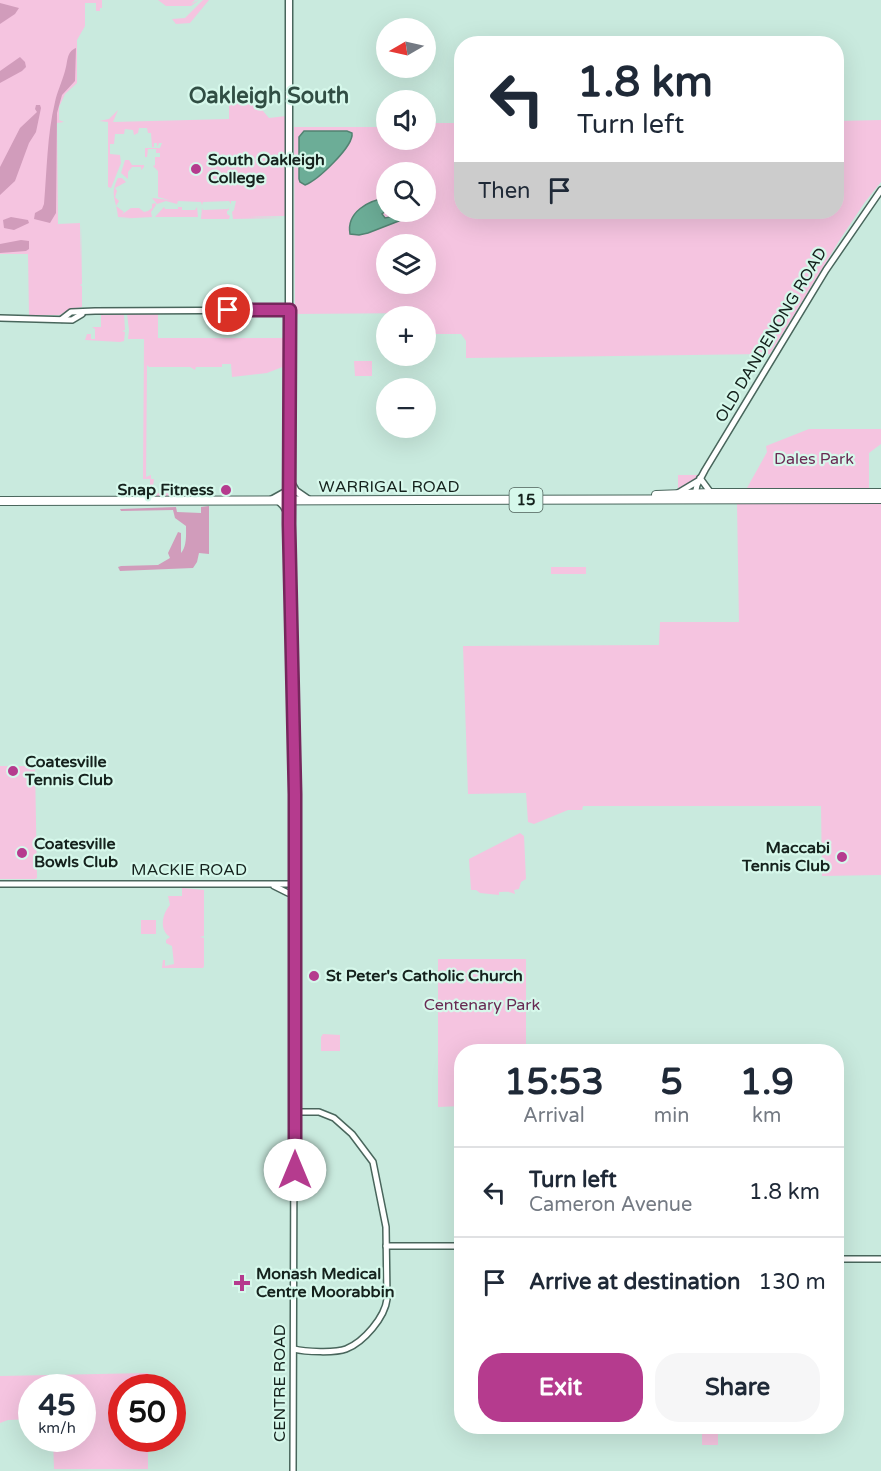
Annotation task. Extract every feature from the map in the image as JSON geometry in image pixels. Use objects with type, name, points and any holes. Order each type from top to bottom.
[{"type":"highway","name":"WARRIGAL ROAD","points":[[634,499],[640,496],[675,494],[695,496],[711,493],[881,493]]},
{"type":"highway","name":"WARRIGAL ROAD","points":[[0,501],[634,499],[695,496],[881,499]]},
{"type":"main road","name":"CENTRE ROAD","points":[[289,0],[289,518],[295,884],[294,1471]]},
{"type":"main road","name":"OLD DANDENONG ROAD","points":[[695,496],[700,479],[826,270],[881,190]]},
{"type":"main road","points":[[0,318],[62,319],[94,311],[290,310]]},
{"type":"main road","points":[[289,478],[298,493],[308,500]]},
{"type":"main road","points":[[675,494],[700,479],[711,493]]},
{"type":"main road","points":[[289,490],[273,500],[284,506],[289,518]]},
{"type":"main road","points":[[289,518],[295,506],[308,500]]},
{"type":"main road","name":"MACKIE ROAD","points":[[0,884],[295,884]]},
{"type":"main road","name":"MACKIE ROAD","points":[[270,884],[295,893]]},
{"type":"main road","points":[[294,1349],[348,1348],[378,1321],[384,1313],[387,1299],[384,1222],[371,1163],[352,1137],[332,1118],[319,1112],[295,1112]]},
{"type":"main road","points":[[386,1245],[454,1246]]},
{"type":"main road","points":[[844,1259],[881,1259]]},
{"type":"green space","points":[[0,0],[102,0],[100,11],[96,11],[96,3],[85,3],[85,26],[77,40],[77,83],[65,94],[59,107],[59,120],[64,122],[57,123],[58,224],[80,223],[80,262],[81,224],[82,284],[80,285],[82,286],[82,307],[70,309],[60,315],[29,315],[28,254],[0,254]]},
{"type":"green space","points":[[158,0],[195,0],[191,4],[199,0],[191,6],[166,6]]},
{"type":"green space","points":[[203,0],[209,0],[190,23],[176,24],[172,19],[185,18]]},
{"type":"green space","name":"South Oakleigh College","points":[[252,98],[269,118],[286,116],[286,197],[285,187],[285,216],[247,217],[285,218],[233,219],[232,212],[236,201],[231,201],[231,204],[229,201],[203,202],[202,205],[201,202],[178,201],[177,204],[166,201],[157,204],[152,198],[169,200],[158,197],[158,171],[153,166],[155,157],[160,157],[160,153],[156,153],[156,149],[148,149],[147,157],[145,157],[145,148],[160,148],[162,143],[159,143],[157,147],[157,143],[154,143],[152,147],[151,133],[148,133],[147,128],[139,128],[138,133],[134,135],[133,130],[125,129],[124,134],[115,134],[114,144],[110,144],[110,154],[120,155],[121,163],[111,188],[108,187],[108,122],[99,121],[109,119],[118,110],[113,122],[229,119],[229,102],[223,101],[243,100],[248,104]]},
{"type":"green space","points":[[881,120],[881,182],[839,241],[770,354],[466,358],[466,341],[461,334],[436,334],[436,306],[376,306],[376,313],[295,314],[294,127],[376,127],[376,150],[436,150],[436,123],[454,123],[454,219],[844,219],[844,121]]},
{"type":"green space","points":[[125,160],[129,160],[132,165],[144,165],[144,167],[141,170],[141,167],[132,167],[128,172],[128,179],[121,173]]},
{"type":"green space","points":[[118,178],[122,178],[126,182],[115,188],[117,191],[115,197],[119,201],[116,206],[114,198],[115,184]]},
{"type":"green space","points":[[152,204],[156,205],[151,212],[152,217],[117,219],[131,218],[118,217],[116,206],[124,212],[121,215],[131,208],[139,208],[144,212],[152,208]]},
{"type":"green space","points":[[164,207],[165,209],[182,207],[182,210],[195,210],[197,207],[198,217],[155,217]]},
{"type":"green space","points":[[228,207],[229,219],[201,219],[202,208],[203,210],[228,209]]},
{"type":"green space","points":[[158,312],[158,338],[285,338],[285,366],[267,373],[232,377],[231,364],[222,364],[222,367],[196,367],[195,370],[190,367],[149,367],[147,365],[146,477],[151,475],[151,479],[154,479],[152,493],[200,494],[146,497],[150,496],[150,479],[143,479],[144,339],[128,339],[127,314]]},
{"type":"green space","points":[[124,314],[125,330],[122,331],[125,332],[124,341],[85,340],[87,334],[91,334],[91,339],[95,339],[95,329],[92,327],[101,327],[101,315]]},
{"type":"green space","points":[[354,361],[372,361],[372,376],[355,376]]},
{"type":"green space","name":"Dales Park","points":[[809,429],[881,429],[881,444],[869,453],[869,488],[747,488],[767,452],[766,446]]},
{"type":"green space","points":[[678,475],[698,475],[695,481],[678,489]]},
{"type":"green space","points":[[881,503],[881,875],[822,876],[821,806],[583,806],[582,810],[568,810],[534,824],[528,822],[526,793],[468,794],[463,646],[659,645],[660,622],[739,622],[737,504]]},
{"type":"green space","points":[[551,567],[586,567],[586,574],[551,574]]},
{"type":"green space","points":[[0,766],[35,766],[37,878],[35,879],[0,879]]},
{"type":"green space","points":[[520,833],[524,836],[526,879],[521,882],[519,889],[514,890],[515,894],[499,892],[499,895],[471,890],[469,859]]},
{"type":"green space","points":[[182,888],[204,890],[204,936],[200,937],[204,938],[203,968],[162,968],[163,960],[165,960],[165,966],[174,964],[172,946],[166,943],[170,937],[163,926],[165,913],[170,905],[168,896],[182,896]]},
{"type":"green space","points":[[141,920],[156,920],[156,934],[141,934]]},
{"type":"green space","name":"Centenary Park","points":[[438,959],[526,959],[526,1044],[454,1044],[454,1106],[438,1107]]},
{"type":"green space","points":[[323,1034],[340,1035],[340,1051],[321,1051]]},
{"type":"green space","points":[[148,1373],[108,1374],[108,1452],[148,1452],[148,1469],[54,1469],[53,1452],[96,1452],[96,1374]]},
{"type":"green space","points":[[0,1376],[18,1376],[18,1420],[0,1423]]},
{"type":"green space","points":[[702,1434],[718,1434],[718,1445],[702,1445]]},
{"type":"shaded area","points":[[0,3],[19,8],[15,14],[0,24]]},
{"type":"shaded area","points":[[76,48],[75,81],[62,95],[57,113],[56,213],[50,223],[34,219],[35,213],[42,209],[44,204],[52,114],[69,55]]},
{"type":"shaded area","points":[[20,57],[26,67],[0,83],[0,71]]},
{"type":"shaded area","points":[[36,105],[40,105],[41,108],[36,132],[29,143],[15,181],[0,195],[0,167],[20,128],[37,112]]},
{"type":"shaded area","points":[[304,131],[352,133],[347,146],[334,162],[318,177],[305,185],[299,179],[299,137]]},
{"type":"shaded area","points":[[376,200],[376,222],[396,222],[368,233],[350,234],[350,226],[355,213]]},
{"type":"shaded area","points":[[11,217],[28,220],[29,223],[14,230],[4,228],[3,220]]},
{"type":"shaded area","points":[[21,240],[29,241],[29,249],[0,253],[0,244]]},
{"type":"shaded area","points":[[209,506],[209,554],[199,553],[193,568],[120,571],[118,567],[121,566],[158,565],[170,558],[168,553],[178,532],[181,533],[181,553],[185,544],[186,526],[175,518],[173,510],[121,511],[120,509],[176,507],[177,512],[201,513],[201,507]]},
{"type":"place","name":"South Oakleigh College","points":[[196,169]]},
{"type":"place","name":"Snap Fitness","points":[[226,490]]},
{"type":"place","name":"Coatesville Tennis Club","points":[[13,771]]},
{"type":"place","name":"Coatesville Bowls Club","points":[[22,853]]},
{"type":"place","name":"Maccabi Tennis Club","points":[[842,857]]},
{"type":"place","name":"St Peter's Catholic Church","points":[[314,976]]},
{"type":"place","name":"Monash Medical Centre Moorabbin","points":[[242,1283]]},
{"type":"district","name":"Oakleigh South","points":[[269,96]]},
{"type":"route","points":[[228,310],[290,310],[289,524],[295,794],[295,1170]]}]
